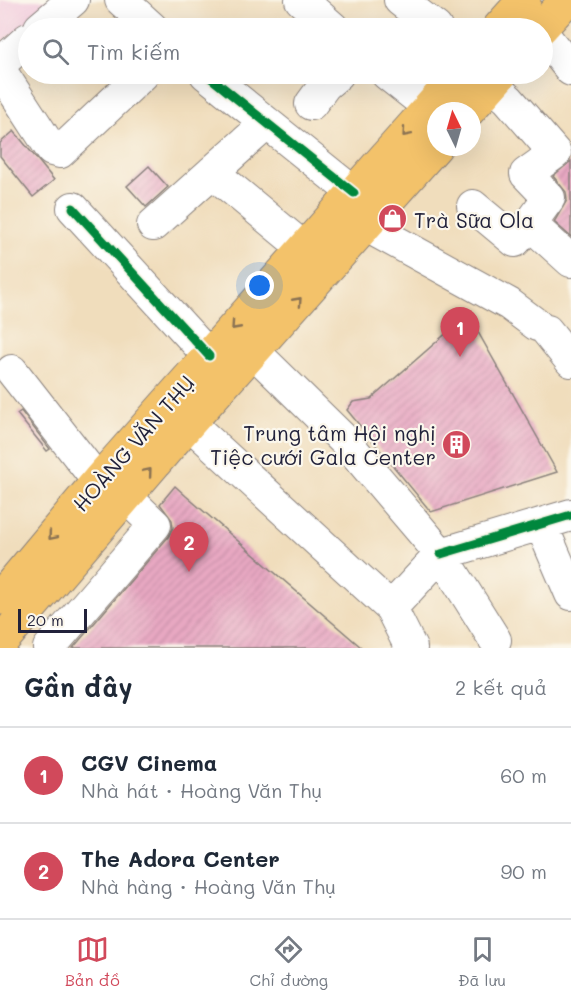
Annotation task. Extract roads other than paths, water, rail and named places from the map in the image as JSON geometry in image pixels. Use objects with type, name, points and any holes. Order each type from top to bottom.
[{"type":"main road","points":[[508,18],[524,0]]},
{"type":"main road","points":[[552,18],[561,6],[562,0]]},
{"type":"main road","name":"HOÀNG VĂN THỤ","points":[[434,102],[450,84]]},
{"type":"main road","points":[[476,102],[492,84]]},
{"type":"main road","name":"HOÀNG VĂN THỤ","points":[[0,598],[98,481],[427,109]]},
{"type":"main road","name":"HOÀNG VĂN THỤ","points":[[12,642],[126,497],[189,423],[427,156]]},
{"type":"street","points":[[52,18],[73,0]]},
{"type":"street","points":[[121,0],[141,18]]},
{"type":"street","points":[[301,0],[322,18]]},
{"type":"street","points":[[400,0],[423,18]]},
{"type":"street","points":[[553,46],[571,70]]},
{"type":"street","points":[[0,64],[18,48]]},
{"type":"street","points":[[0,70],[52,150],[60,152],[132,84]]},
{"type":"street","points":[[218,84],[354,193]]},
{"type":"street","points":[[311,104],[327,84]]},
{"type":"street","points":[[400,84],[427,105]]},
{"type":"street","points":[[473,206],[515,241],[549,198],[526,174],[555,153],[508,99],[499,84]]},
{"type":"street","points":[[153,225],[267,123]]},
{"type":"street","points":[[212,172],[305,249]]},
{"type":"street","points":[[73,208],[209,356]]},
{"type":"street","points":[[530,224],[571,261]]},
{"type":"street","points":[[365,225],[509,304],[542,328],[571,361]]},
{"type":"street","points":[[253,351],[345,441],[441,554],[495,640]]},
{"type":"street","points":[[12,370],[98,481]]},
{"type":"street","points":[[189,423],[391,608],[411,648]]},
{"type":"street","points":[[49,648],[156,525],[126,497]]},
{"type":"street","points":[[391,608],[441,554],[571,515]]},
{"type":"street","points":[[541,524],[571,594]]},
{"type":"place","name":"Trà Sữa Ola","points":[[393,219]]},
{"type":"place","name":"CGV Cinema","points":[[460,357]]},
{"type":"place","name":"Trung tâm Hội nghị Tiệc cưới Gala Center","points":[[457,444]]},
{"type":"place","name":"The Adora Center","points":[[189,572]]}]
